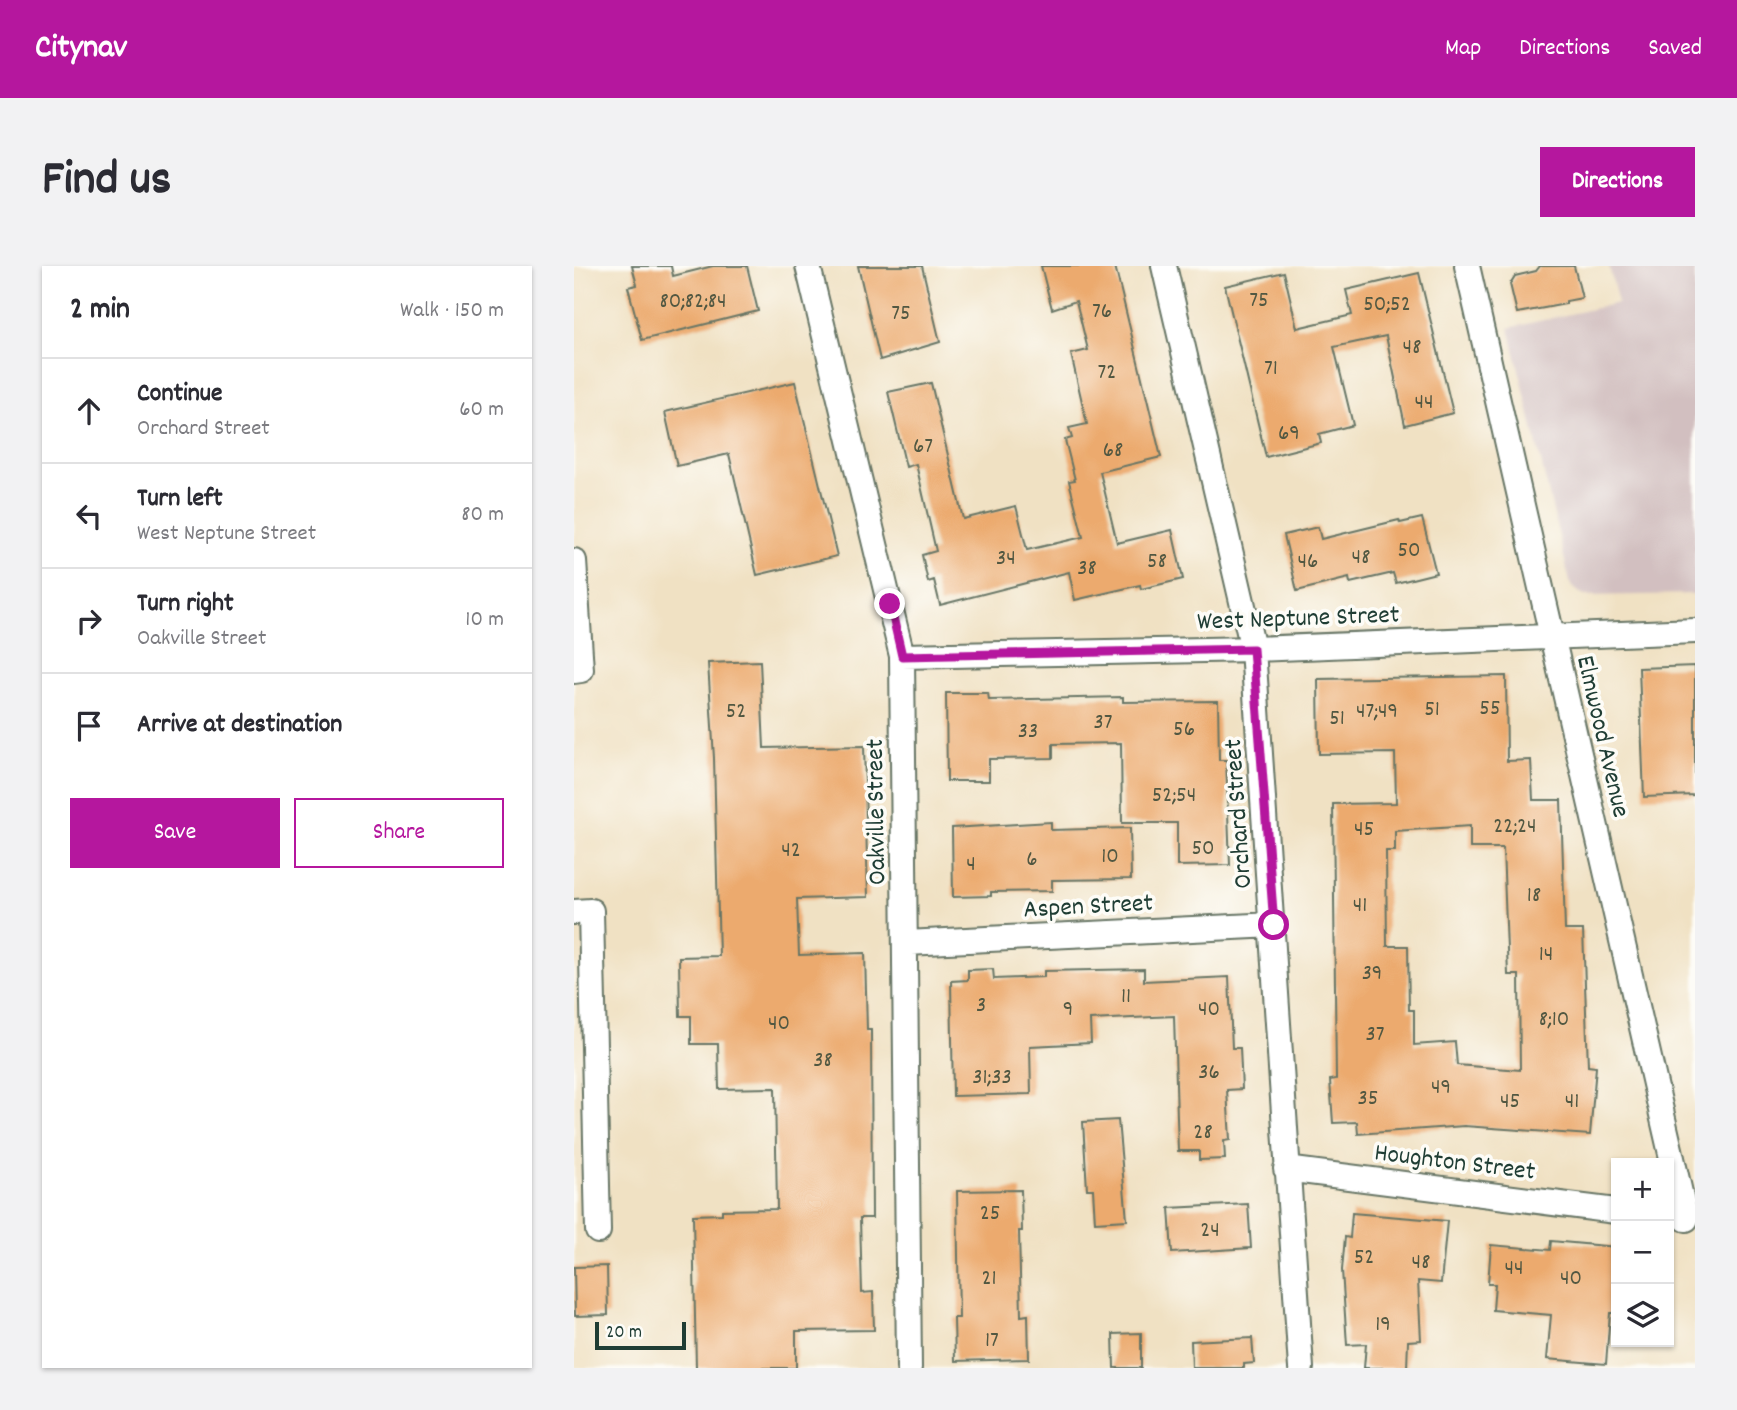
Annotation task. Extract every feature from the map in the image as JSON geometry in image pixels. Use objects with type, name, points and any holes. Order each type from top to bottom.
[{"type":"street","name":"Oakville Street","points":[[808,266],[902,656],[909,1368]]},
{"type":"street","name":"Orchard Street","points":[[1164,266],[1253,649],[1274,925],[1286,1169],[1301,1368]]},
{"type":"street","name":"Elmwood Avenue","points":[[1467,266],[1683,1219]]},
{"type":"street","points":[[574,561],[581,670],[574,671]]},
{"type":"street","name":"West Neptune Street","points":[[902,656],[1253,649],[1695,631]]},
{"type":"street","points":[[574,912],[591,911],[597,1231]]},
{"type":"street","name":"Aspen Street","points":[[906,943],[1274,925]]},
{"type":"street","name":"Houghton Street","points":[[1286,1169],[1611,1209]]},
{"type":"shaded area","points":[[1609,266],[1695,266],[1695,594],[1584,596],[1571,586],[1509,328],[1618,303]]},
{"type":"building","points":[[632,266],[671,266],[673,276],[713,266],[747,266],[758,311],[642,340],[628,287],[637,285]]},
{"type":"building","points":[[858,266],[922,266],[940,342],[880,360]]},
{"type":"building","points":[[1041,266],[1115,266],[1161,457],[1100,472],[1117,543],[1172,530],[1183,579],[1141,589],[1140,585],[1075,600],[1069,572],[940,605],[934,580],[928,582],[922,555],[936,551],[916,464],[906,467],[888,392],[931,383],[963,519],[1016,506],[1027,550],[1083,537],[1069,481],[1075,480],[1065,440],[1072,438],[1069,428],[1087,424],[1071,354],[1088,350],[1076,301],[1052,309]]},
{"type":"building","points":[[1540,266],[1574,266],[1582,298],[1566,301],[1566,304],[1517,313],[1510,284],[1515,276],[1536,271]]},
{"type":"building","points":[[1284,272],[1297,328],[1352,315],[1346,290],[1419,273],[1453,413],[1405,425],[1386,336],[1334,347],[1353,425],[1319,434],[1321,443],[1266,457],[1225,286]]},
{"type":"building","points":[[795,382],[837,556],[757,575],[729,454],[677,466],[665,412]]},
{"type":"building","points":[[1422,518],[1436,573],[1396,583],[1393,573],[1350,583],[1349,578],[1297,591],[1284,535],[1318,527],[1321,539],[1399,520],[1400,523]]},
{"type":"building","points":[[760,661],[764,748],[864,746],[868,897],[797,899],[799,955],[865,953],[867,1030],[871,1030],[872,1218],[860,1218],[862,1293],[873,1292],[874,1330],[796,1331],[796,1368],[696,1368],[693,1215],[722,1214],[722,1210],[777,1209],[775,1088],[719,1089],[718,1044],[691,1044],[691,1016],[680,1016],[679,957],[719,956],[714,758],[708,663]]},
{"type":"building","points":[[1695,666],[1695,795],[1644,797],[1639,668]]},
{"type":"building","points":[[1506,676],[1507,761],[1531,760],[1533,800],[1561,800],[1565,930],[1583,930],[1588,1066],[1596,1067],[1590,1135],[1464,1126],[1358,1134],[1357,1122],[1333,1123],[1330,1080],[1336,1079],[1333,804],[1396,803],[1395,753],[1319,754],[1318,679]],"holes":[[[1470,826],[1470,848],[1503,848],[1508,975],[1519,975],[1520,1070],[1457,1065],[1455,1042],[1414,1045],[1414,1010],[1409,1010],[1408,946],[1387,946],[1386,851],[1395,851],[1395,831]]]},
{"type":"building","points":[[946,693],[988,693],[989,700],[1123,697],[1123,702],[1218,701],[1219,760],[1226,760],[1230,865],[1177,866],[1177,823],[1122,823],[1121,743],[1053,744],[1053,758],[989,759],[989,781],[947,781]]},
{"type":"building","points":[[1051,822],[1051,830],[1130,828],[1131,879],[1052,880],[1052,891],[991,892],[991,896],[953,897],[952,828]]},
{"type":"building","points":[[993,969],[994,979],[1044,977],[1044,971],[1144,969],[1144,981],[1229,977],[1232,1048],[1240,1048],[1242,1089],[1227,1090],[1230,1140],[1224,1141],[1225,1159],[1199,1160],[1199,1151],[1178,1151],[1174,1016],[1090,1020],[1091,1043],[1030,1046],[1031,1094],[953,1096],[951,981],[968,980],[968,970]]},
{"type":"building","points":[[1118,1120],[1127,1220],[1095,1222],[1093,1189],[1087,1189],[1083,1122]]},
{"type":"building","points":[[1021,1190],[1021,1316],[1028,1315],[1029,1359],[955,1361],[954,1318],[959,1318],[957,1191]]},
{"type":"building","points":[[1248,1204],[1251,1248],[1172,1253],[1169,1208]]},
{"type":"building","points":[[1352,1213],[1447,1221],[1441,1283],[1418,1281],[1421,1340],[1408,1341],[1407,1368],[1364,1368],[1366,1344],[1347,1345],[1342,1270],[1345,1237],[1350,1238]]},
{"type":"building","points":[[1551,1241],[1611,1247],[1611,1313],[1606,1364],[1547,1359],[1551,1315],[1493,1310],[1495,1284],[1488,1284],[1491,1245],[1550,1250]]},
{"type":"building","points":[[607,1266],[608,1315],[575,1316],[574,1267]]},
{"type":"building","points":[[1141,1333],[1141,1368],[1114,1368],[1113,1334]]},
{"type":"building","points":[[1252,1338],[1254,1363],[1244,1364],[1244,1368],[1192,1368],[1191,1341]]},
{"type":"route","points":[[890,604],[902,656],[1253,649],[1274,925]]}]
